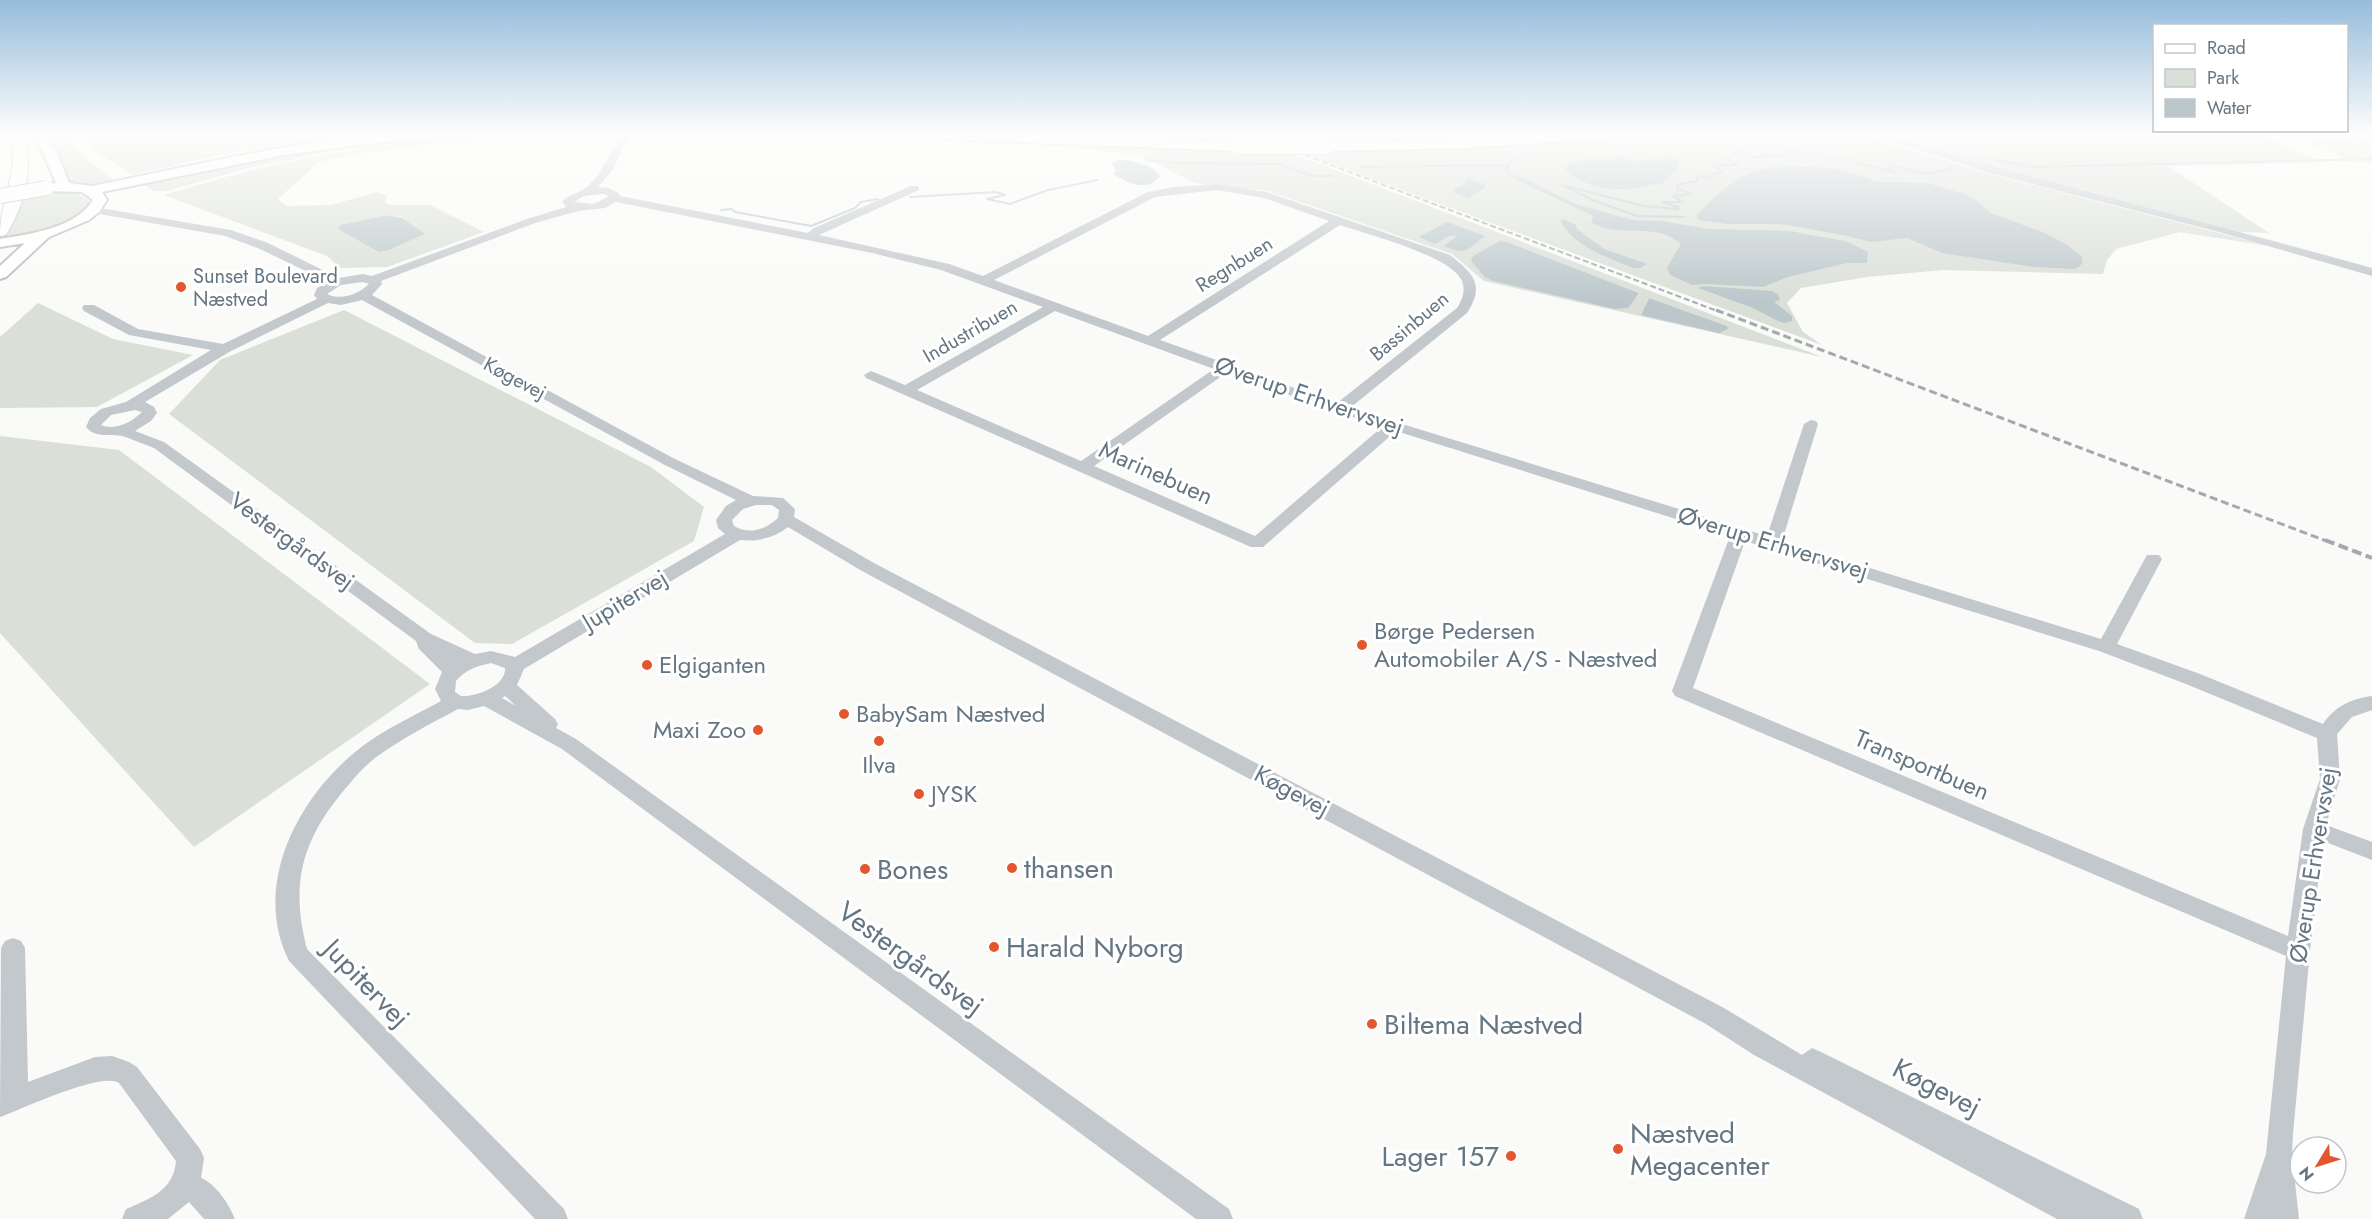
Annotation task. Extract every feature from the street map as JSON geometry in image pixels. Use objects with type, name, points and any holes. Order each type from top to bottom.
[{"type":"highway","points":[[0,218],[11,190]]},
{"type":"highway","points":[[0,231],[10,211],[16,190]]},
{"type":"main road","points":[[0,196],[36,190]]},
{"type":"main road","points":[[78,190],[94,193],[106,190]]},
{"type":"main road","points":[[0,243],[46,233],[78,220],[99,205],[94,193]]},
{"type":"main road","points":[[0,274],[46,233]]},
{"type":"street","points":[[373,280],[375,287],[362,295],[344,300],[327,299],[320,293],[324,288],[337,282],[357,278],[373,280],[573,206],[568,201],[575,195],[604,190],[613,193],[611,200]]},
{"type":"street","points":[[810,237],[818,231],[911,190]]},
{"type":"street","name":"Bassinbuen","points":[[983,280],[1137,200],[1176,190]]},
{"type":"street","name":"Bassinbuen","points":[[1242,190],[1339,220],[1446,258],[1467,276],[1472,287],[1470,298],[1461,310],[1339,409]]},
{"type":"street","points":[[2067,190],[2223,230],[2372,272]]},
{"type":"street","name":"Øverup Erhvervsvej","points":[[573,206],[590,207],[611,200],[670,209],[922,261],[983,280],[1339,409],[2106,647],[2193,679],[2327,734],[2330,779],[2314,830],[2298,951],[2279,1154],[2285,1219]]},
{"type":"street","points":[[94,210],[228,233],[264,246],[337,282]]},
{"type":"street","points":[[78,220],[133,218]]},
{"type":"street","name":"Regnbuen","points":[[1149,341],[1339,220]]},
{"type":"street","name":"Køgevej","points":[[362,295],[668,460],[751,501]]},
{"type":"street","points":[[145,414],[130,406],[223,348],[327,299]]},
{"type":"street","name":"Industribuen","points":[[906,390],[1054,306]]},
{"type":"street","points":[[89,308],[134,332],[223,348]]},
{"type":"street","points":[[1083,467],[1224,368]]},
{"type":"street","name":"Marinebuen","points":[[871,375],[1257,543],[1294,514],[1393,426]]},
{"type":"street","points":[[119,430],[145,414],[171,385],[172,378]]},
{"type":"street","name":"Vestergårdsvej","points":[[130,406],[108,412],[93,423],[96,430],[119,430],[159,445],[424,638],[474,661]]},
{"type":"street","name":"Vestergårdsvej","points":[[145,414],[159,445]]},
{"type":"street","points":[[1773,543],[1811,424]]},
{"type":"street","name":"Køgevej","points":[[668,460],[734,508]]},
{"type":"street","points":[[751,501],[777,501],[787,509],[779,525],[751,536],[732,531],[724,525],[726,516],[734,508],[751,501]]},
{"type":"street","name":"Køgevej","points":[[779,525],[868,567],[1715,1016],[1763,1047],[2085,1219]]},
{"type":"street","name":"Jupitervej","points":[[509,663],[732,531]]},
{"type":"street","name":"Transportbuen","points":[[1739,533],[1682,692],[2298,951]]},
{"type":"street","points":[[2106,647],[2153,559]]},
{"type":"street","name":"Vestergårdsvej","points":[[424,638],[426,645],[453,672]]},
{"type":"street","points":[[490,657],[509,663],[515,672],[513,679],[507,687],[487,699],[475,702],[450,697],[443,686],[453,672],[474,661],[490,657]]},
{"type":"street","name":"Vestergårdsvej","points":[[507,687],[569,744],[1219,1219]]},
{"type":"street","name":"Jupitervej","points":[[450,697],[369,753],[344,774],[310,819],[294,851],[287,881],[287,922],[297,954],[554,1219]]},
{"type":"street","name":"Vestergårdsvej","points":[[487,699],[569,744]]},
{"type":"street","points":[[2327,734],[2343,712],[2352,707],[2372,703]]},
{"type":"street","points":[[2314,830],[2372,851]]},
{"type":"street","points":[[13,948],[8,1102],[95,1069],[109,1067],[120,1069],[190,1158],[190,1173],[185,1187],[156,1211],[136,1219]]},
{"type":"street","name":"Køgevej","points":[[1715,1016],[1762,1035],[1915,1110],[2129,1219]]},
{"type":"street","name":"Øverup Erhvervsvej","points":[[2258,1219],[2279,1154]]},
{"type":"street","points":[[185,1187],[200,1191],[221,1219]]},
{"type":"green space","points":[[181,190],[288,190],[278,199],[286,206],[331,205],[377,192],[387,196],[385,202],[391,205],[430,205],[484,232],[387,267],[340,268],[327,256],[164,195]],"holes":[[[387,215],[403,217],[424,234],[389,250],[338,229],[345,224]]]},
{"type":"green space","points":[[1258,190],[1387,190],[1822,357],[1484,281],[1452,254],[1268,191]],"holes":[[[1500,241],[1639,293],[1614,309],[1493,281]],[[1649,298],[1727,326],[1728,329],[1641,315]]]},
{"type":"green space","points":[[1402,190],[2051,190],[2269,246],[2180,232],[2116,249],[2107,260],[2103,274],[1943,270],[1867,277],[1801,288],[1787,303],[1803,332],[1822,345]]},
{"type":"green space","points":[[2072,190],[2204,190],[2269,233],[2241,232]]},
{"type":"green space","points":[[48,192],[76,194],[91,202],[83,211],[63,224],[40,231],[5,237],[17,213],[22,195]]},
{"type":"green space","points":[[38,303],[113,339],[193,355],[97,407],[0,408],[0,337]]},
{"type":"green space","points":[[344,310],[651,467],[704,507],[694,541],[512,644],[475,643],[169,414],[220,360]]},
{"type":"green space","points":[[0,436],[119,450],[430,684],[194,847],[0,633]]},
{"type":"water","points":[[1455,190],[1482,190],[1468,198],[1454,193]]},
{"type":"water","points":[[1538,190],[1547,190],[1575,204],[1633,220],[1661,221],[1708,229],[1789,231],[1845,241],[1868,252],[1867,263],[1847,263],[1788,277],[1763,287],[1692,285],[1670,275],[1667,268],[1681,244],[1671,237],[1648,231],[1614,230],[1602,227],[1591,222],[1593,216]]},
{"type":"water","points":[[1723,190],[1951,190],[1974,199],[1991,213],[2045,233],[2067,245],[2082,257],[2082,264],[2075,269],[2034,267],[1942,253],[1907,238],[1871,242],[1780,224],[1727,224],[1698,220],[1697,216]]},
{"type":"water","points":[[387,215],[403,218],[425,234],[379,252],[338,229],[340,225]]},
{"type":"water","points":[[1564,219],[1576,225],[1577,229],[1604,249],[1647,264],[1634,268],[1592,250],[1574,238],[1560,221]]},
{"type":"water","points":[[1447,222],[1485,236],[1470,248],[1462,251],[1444,246],[1457,236],[1451,235],[1435,244],[1419,237]]},
{"type":"water","points":[[1500,241],[1639,293],[1628,308],[1614,309],[1493,281],[1485,277],[1471,261],[1473,256]]},
{"type":"water","points":[[1703,286],[1772,291],[1778,294],[1780,300],[1774,302],[1792,316],[1792,321],[1784,323],[1778,321],[1753,308],[1698,288]]},
{"type":"water","points":[[1649,298],[1727,326],[1728,329],[1719,333],[1641,315]]},
{"type":"waterway","points":[[910,197],[996,192],[1005,195],[987,199],[1010,204],[1049,190]]},
{"type":"waterway","points":[[1572,190],[1637,216],[1684,217]]},
{"type":"waterway","points":[[1581,190],[1643,206],[1678,209],[1678,207],[1662,202],[1683,202],[1673,196],[1691,194],[1681,190]]},
{"type":"waterway","points":[[721,210],[732,209],[735,212],[811,226],[855,208],[861,202],[878,199]]},
{"type":"railway","points":[[1397,190],[1720,312]]},
{"type":"railway","points":[[1716,310],[2329,542]]},
{"type":"railway","points":[[2325,540],[2372,558]]},
{"type":"place","name":"Sunset Boulevard Næstved","points":[[181,287]]},
{"type":"place","name":"Børge Pedersen Automobiler A/S - Næstved","points":[[1362,645]]},
{"type":"place","name":"Elgiganten","points":[[647,665]]},
{"type":"place","name":"BabySam Næstved","points":[[844,714]]},
{"type":"place","name":"Maxi Zoo","points":[[758,730]]},
{"type":"place","name":"Ilva","points":[[879,741]]},
{"type":"place","name":"JYSK","points":[[919,794]]},
{"type":"place","name":"thansen","points":[[1012,868]]},
{"type":"place","name":"Bones","points":[[865,869]]},
{"type":"place","name":"Harald Nyborg","points":[[994,947]]},
{"type":"place","name":"Biltema Næstved","points":[[1372,1024]]},
{"type":"place","name":"Næstved Megacenter","points":[[1618,1149]]},
{"type":"place","name":"Lager 157","points":[[1511,1156]]}]
